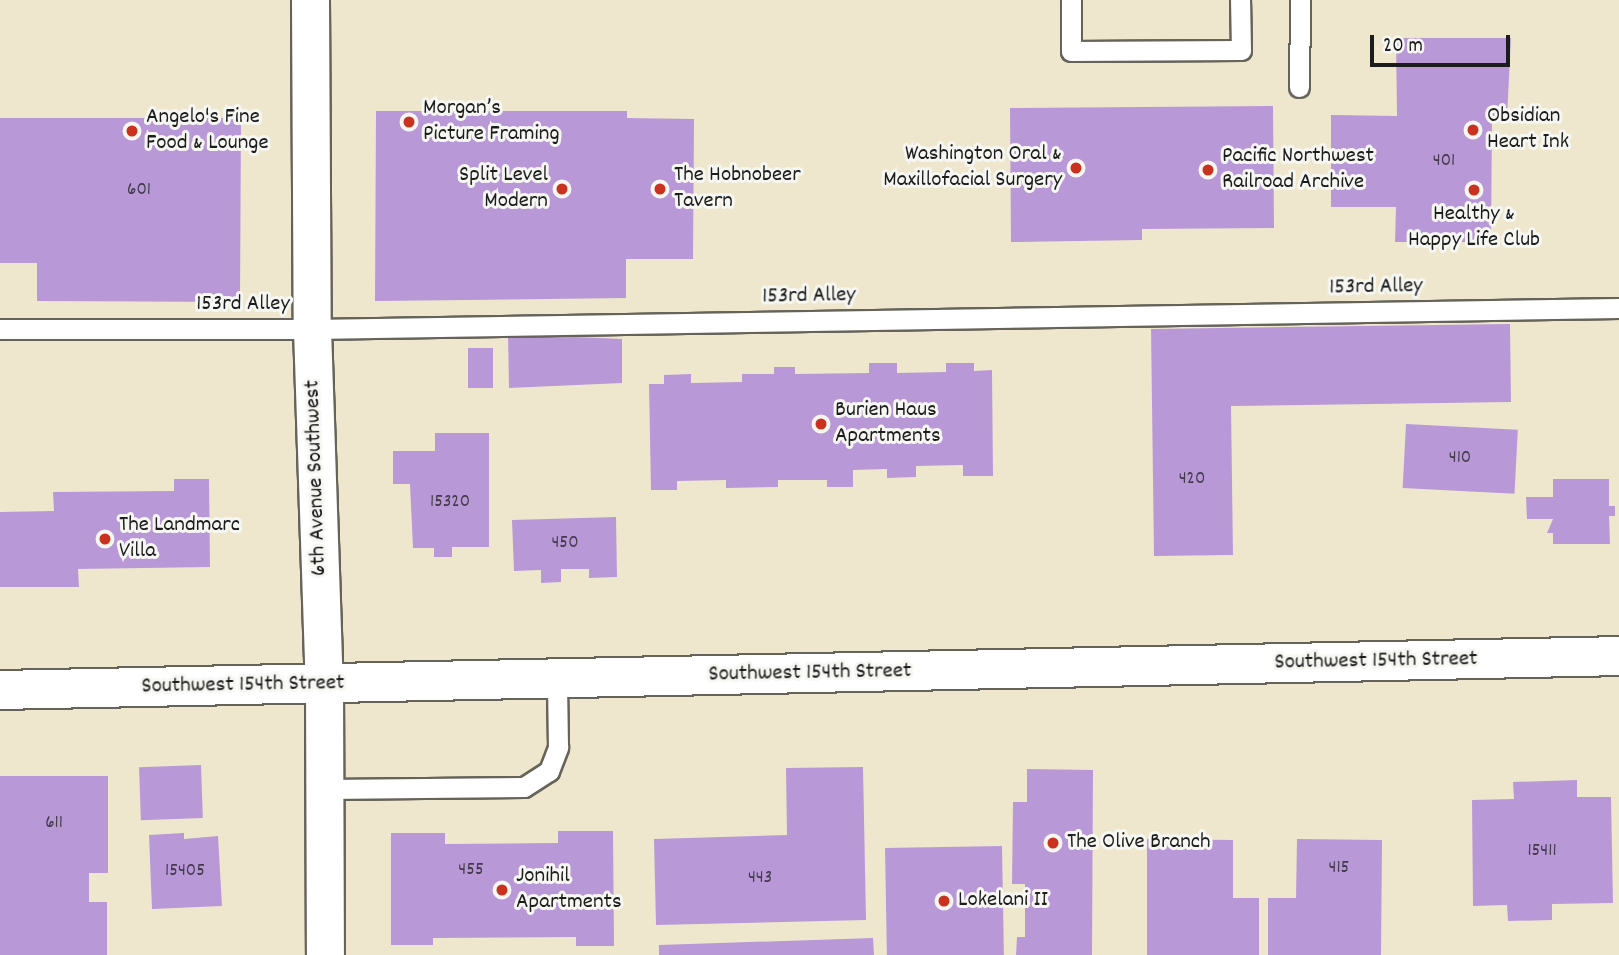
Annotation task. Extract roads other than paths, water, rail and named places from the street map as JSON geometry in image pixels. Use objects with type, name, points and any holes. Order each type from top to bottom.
[{"type":"street","name":"6th Avenue Southwest","points":[[310,0],[312,329],[324,685],[325,955]]},
{"type":"street","name":"Southwest 154th Street","points":[[0,690],[1619,656]]},
{"type":"lane","points":[[1071,0],[1071,51],[1241,50],[1240,0]]},
{"type":"lane","points":[[1299,87],[1300,0]]},
{"type":"lane","name":"153rd Alley","points":[[0,329],[312,329],[1619,308]]},
{"type":"lane","points":[[325,789],[524,787],[548,771],[558,747],[557,680]]},
{"type":"place","name":"Morgan’s Picture Framing","points":[[409,122]]},
{"type":"place","name":"Obsidian Heart Ink","points":[[1473,130]]},
{"type":"place","name":"Angelo's Fine Food & Lounge","points":[[132,131]]},
{"type":"place","name":"Washington Oral & Maxillofacial Surgery","points":[[1076,168]]},
{"type":"place","name":"Pacific Northwest Railroad Archive","points":[[1208,170]]},
{"type":"place","name":"Split Level Modern","points":[[562,189]]},
{"type":"place","name":"The Hobnobeer Tavern","points":[[660,189]]},
{"type":"place","name":"Healthy & Happy Life Club","points":[[1474,190]]},
{"type":"place","name":"Burien Haus Apartments","points":[[821,424]]},
{"type":"place","name":"The Landmarc Villa","points":[[105,539]]},
{"type":"place","name":"The Olive Branch","points":[[1053,843]]},
{"type":"place","name":"Jonihil Apartments","points":[[502,890]]},
{"type":"place","name":"Lokelani II","points":[[944,901]]}]
